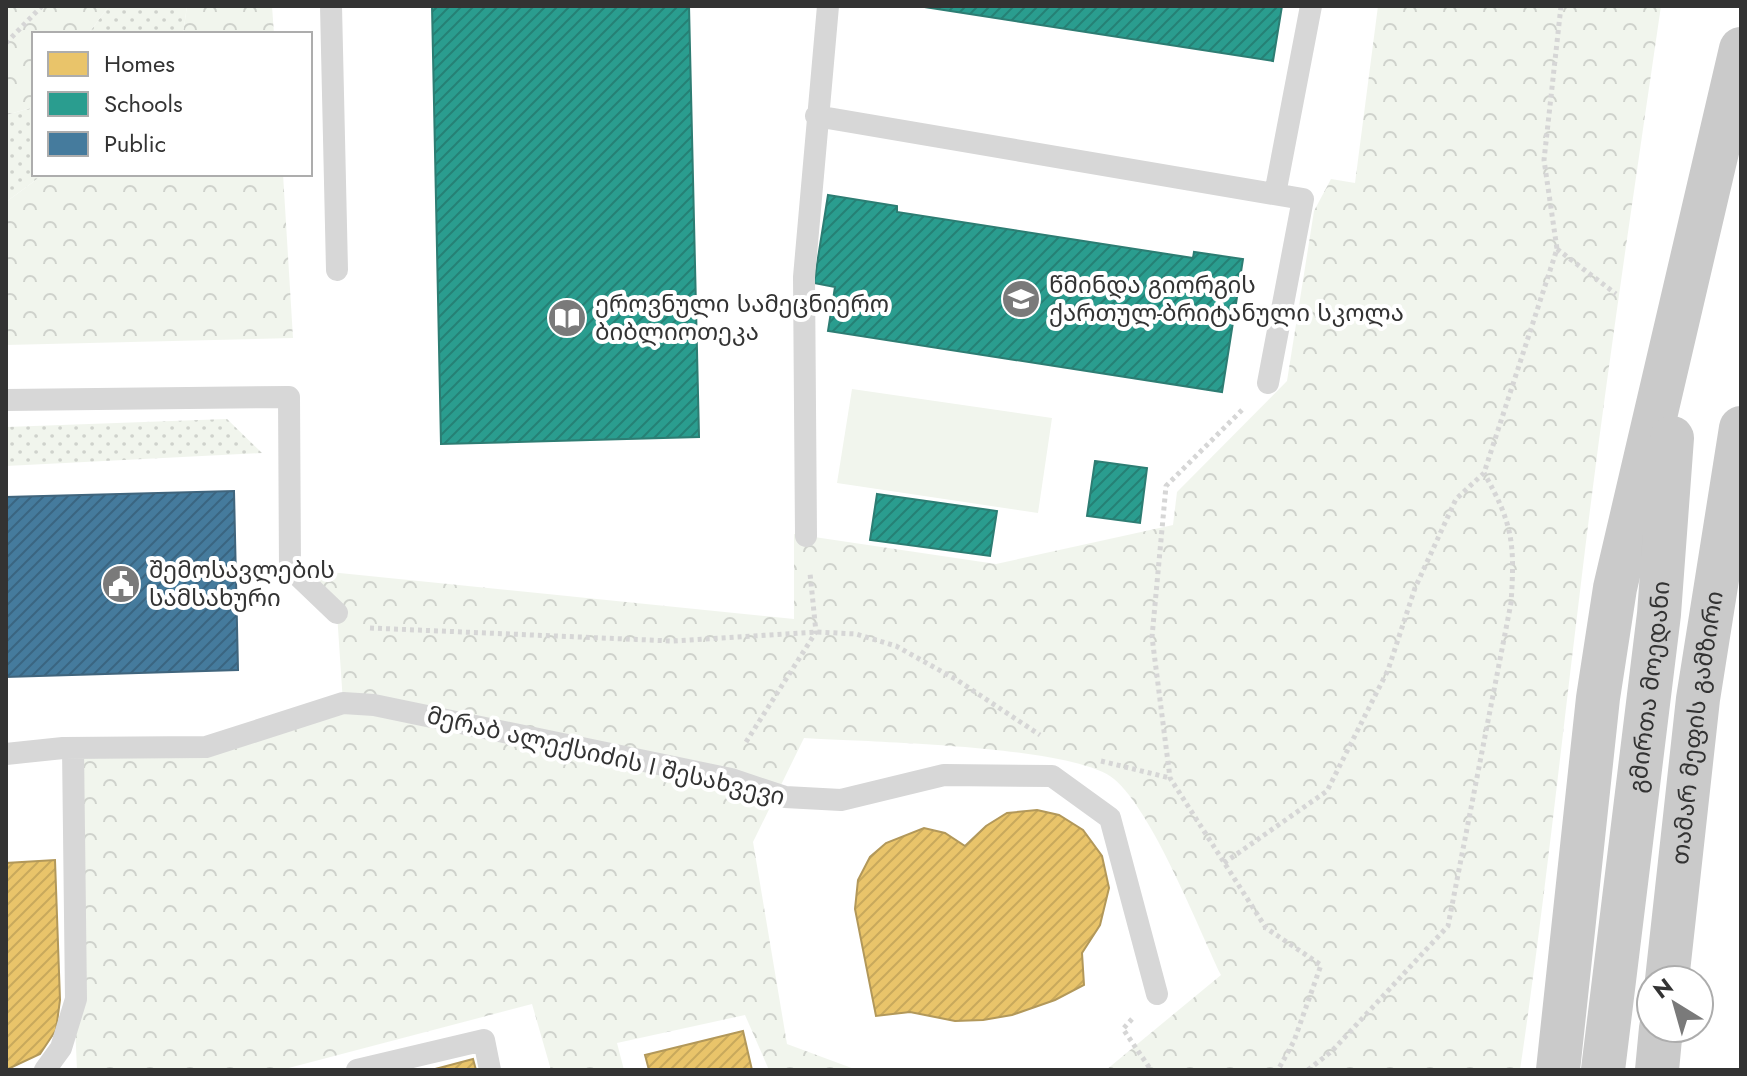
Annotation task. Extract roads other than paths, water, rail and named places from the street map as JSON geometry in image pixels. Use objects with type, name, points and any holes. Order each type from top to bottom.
[{"type":"main road","points":[[1558,1070],[1598,698],[1615,588],[1741,49]]},
{"type":"main road","name":"გმირთა მოედანი","points":[[1603,1070],[1659,614],[1681,304]]},
{"type":"main road","name":"თამარ მეფის გამზირი","points":[[1669,964],[1698,699],[1741,428]]},
{"type":"main road","points":[[1657,1070],[1659,1044]]},
{"type":"lane","points":[[331,6],[337,270]]},
{"type":"lane","points":[[806,536],[804,277],[828,6]]},
{"type":"lane","points":[[1275,194],[1311,6]]},
{"type":"lane","points":[[816,116],[1303,199],[1268,383]]},
{"type":"lane","points":[[6,400],[289,397],[290,568],[337,613]]},
{"type":"lane","name":"მერაბ ალექსიძის I შესახვევი","points":[[6,754],[73,748],[206,747],[343,703],[374,705],[731,779],[785,797],[841,800],[944,775],[1052,776],[1110,818],[1157,994]]},
{"type":"lane","points":[[45,1070],[61,1048],[76,999],[73,748]]},
{"type":"lane","points":[[357,1070],[484,1040],[490,1070]]},
{"type":"place","name":"წმინდა გიორგის ქართულ-ბრიტანული სკოლა","points":[[1021,299]]},
{"type":"place","name":"ეროვნული სამეცნიერო ბიბლიოთეკა","points":[[567,318]]},
{"type":"place","name":"შემოსავლების სამსახური","points":[[121,584]]}]
